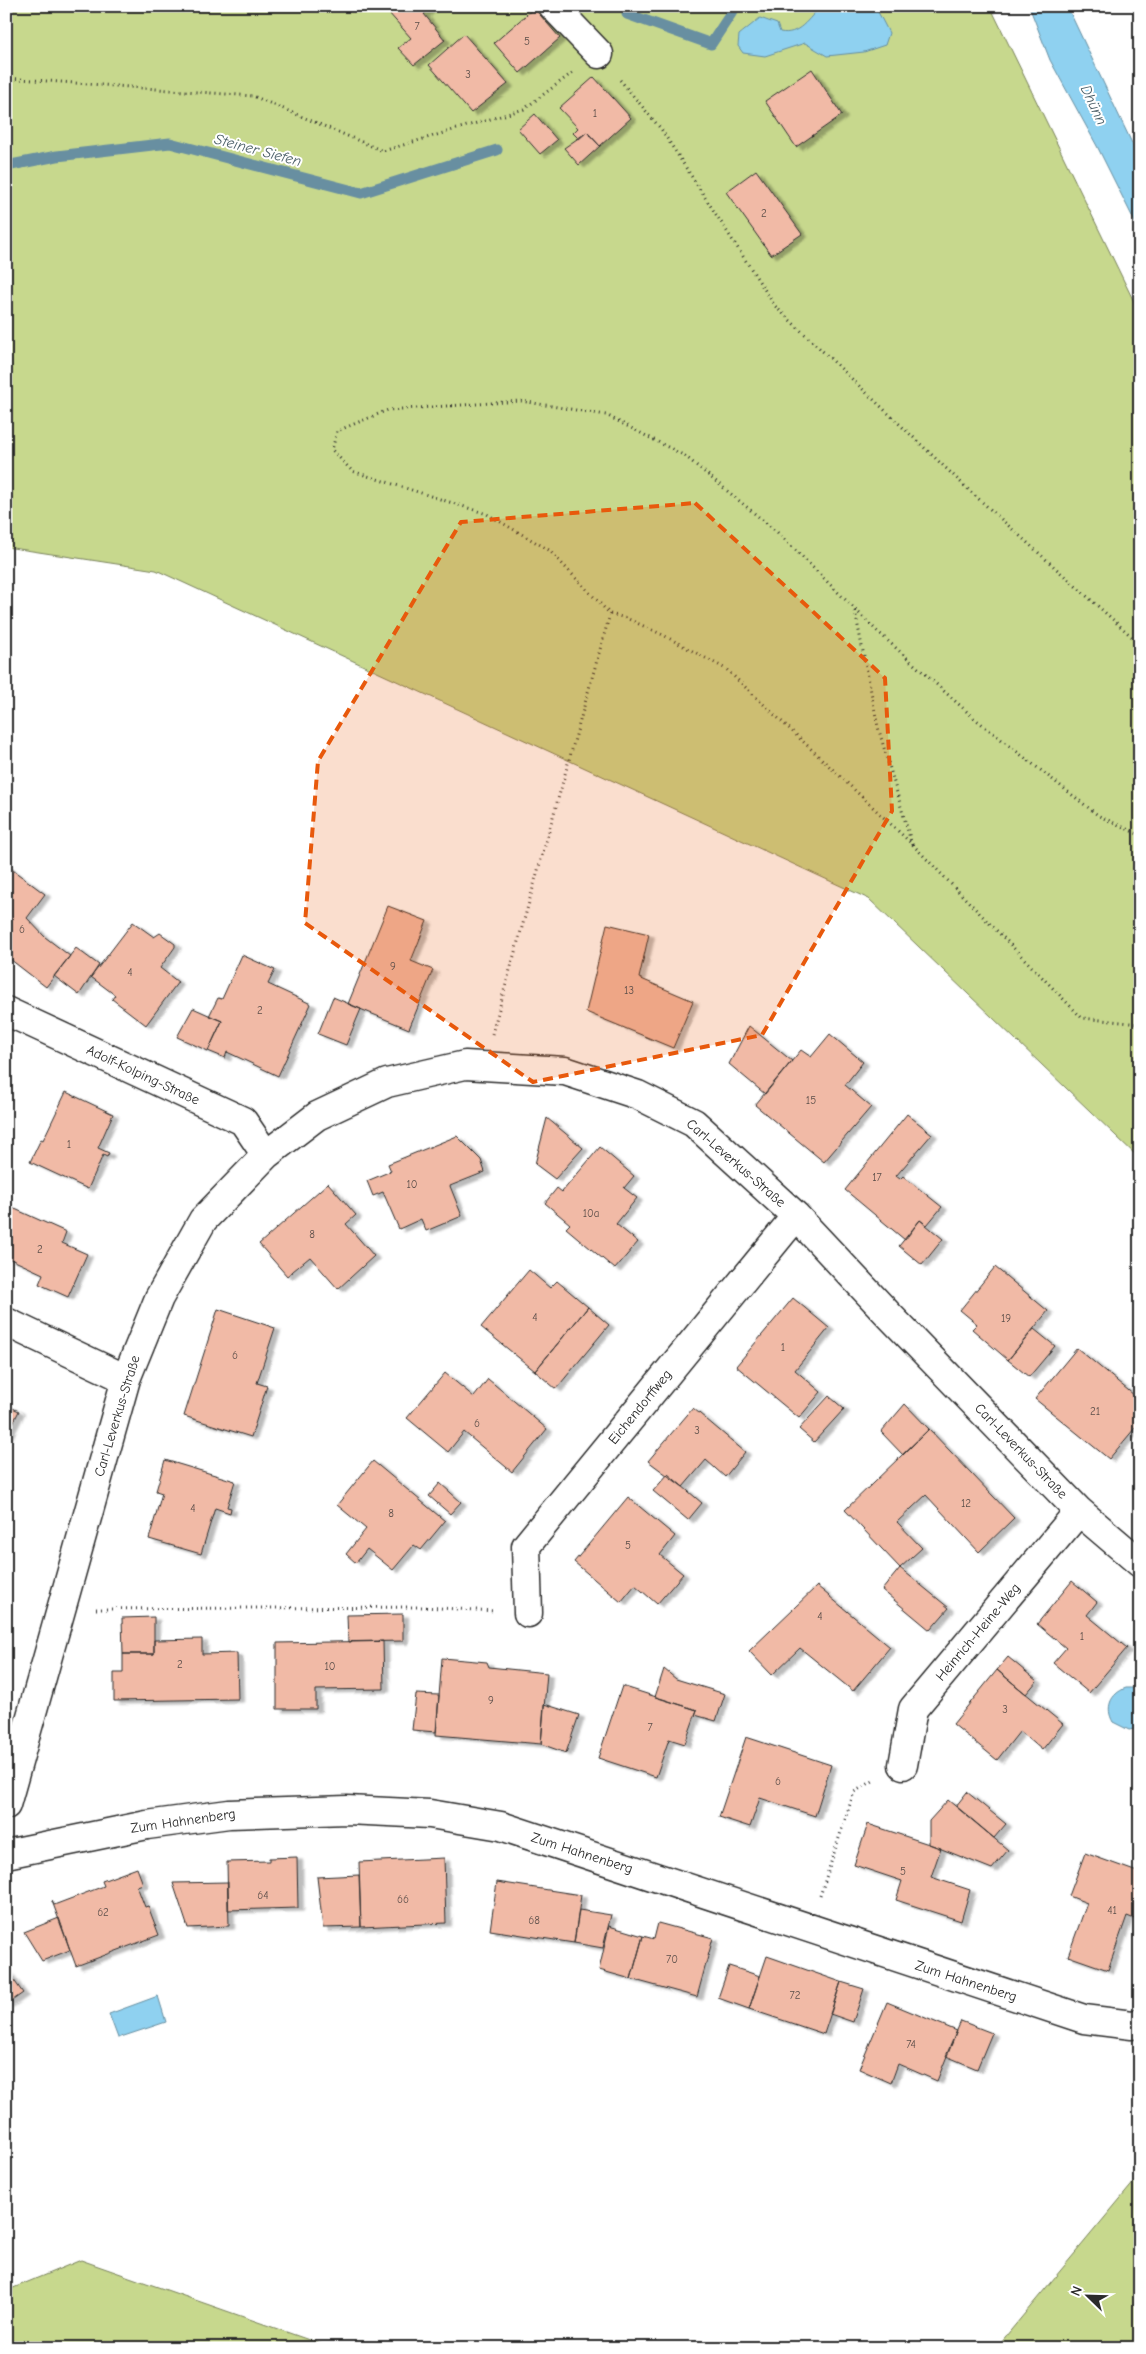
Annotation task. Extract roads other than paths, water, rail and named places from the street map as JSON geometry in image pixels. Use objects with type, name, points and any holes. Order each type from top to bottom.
[{"type":"street","points":[[553,6],[599,54]]},
{"type":"street","name":"Adolf-Kolping-Straße","points":[[6,1011],[243,1121],[266,1155]]},
{"type":"street","name":"Carl-Leverkus-Straße","points":[[6,1805],[126,1379],[158,1298],[203,1220],[266,1155],[317,1116],[387,1083],[465,1066],[565,1071],[638,1094],[694,1122],[796,1216],[1079,1511],[1140,1563]]},
{"type":"street","name":"Eichendorffweg","points":[[528,1613],[526,1546],[796,1216]]},
{"type":"street","points":[[6,1322],[126,1379]]},
{"type":"street","name":"Heinrich-Heine-Weg","points":[[902,1765],[913,1709],[1079,1511]]},
{"type":"street","name":"Zum Hahnenberg","points":[[6,1854],[147,1825],[230,1814],[347,1810],[430,1814],[501,1826],[809,1930],[1084,2019],[1132,2026],[1140,2024]]},
{"type":"water","points":[[821,6],[875,6],[889,33],[885,45],[864,52],[827,56],[805,43],[765,56],[743,53],[738,46],[739,35],[760,18],[777,24],[780,32],[787,33],[798,29]]},
{"type":"water","name":"Dhünn","points":[[1029,6],[1067,6],[1140,160],[1140,232],[1097,146],[1050,60]]},
{"type":"water","points":[[1126,1688],[1140,1691],[1140,1728],[1129,1730],[1113,1722],[1109,1712],[1110,1702],[1116,1694]]},
{"type":"water","points":[[158,1996],[166,2022],[118,2038],[109,2014]]},
{"type":"waterway","name":"Steiner Siefen","points":[[627,14],[711,44],[736,6]]},
{"type":"waterway","name":"Steiner Siefen","points":[[6,166],[57,156],[170,143],[361,193],[497,150]]}]
